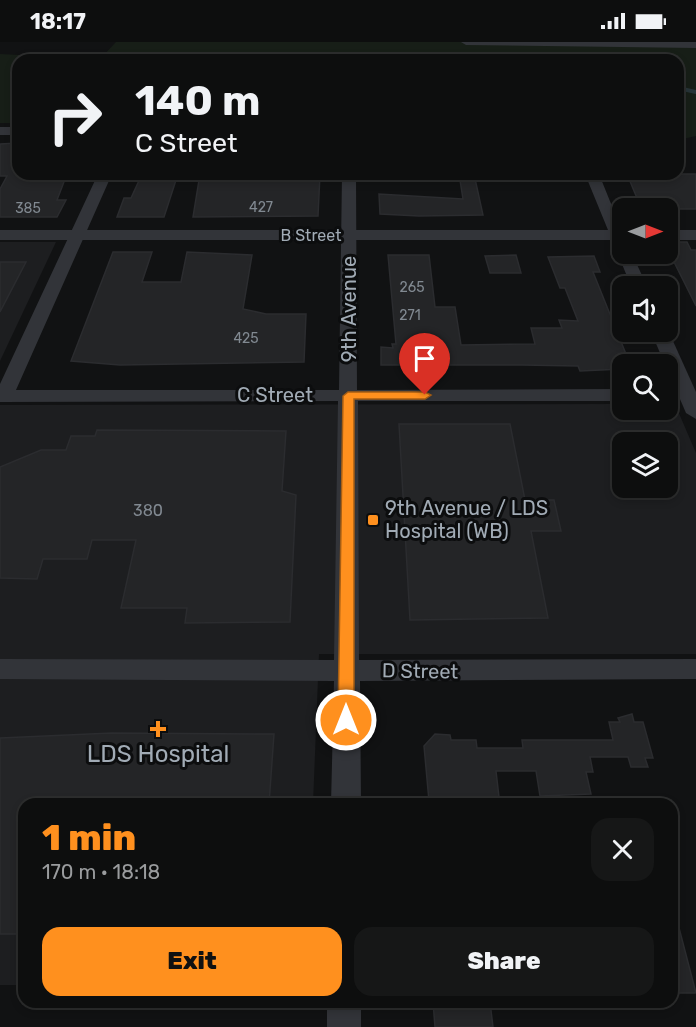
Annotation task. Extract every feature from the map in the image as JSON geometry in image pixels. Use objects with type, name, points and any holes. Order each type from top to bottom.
[{"type":"street","points":[[466,42],[696,45]]},
{"type":"street","points":[[2,396],[102,180]]},
{"type":"street","name":"9th Avenue","points":[[345,798],[349,180]]},
{"type":"street","points":[[595,180],[612,219]]},
{"type":"street","name":"B Street","points":[[0,235],[349,234],[612,239]]},
{"type":"street","points":[[678,235],[696,235]]},
{"type":"street","points":[[665,342],[693,401]]},
{"type":"street","name":"C Street","points":[[2,396],[612,395]]},
{"type":"street","points":[[678,397],[693,401]]},
{"type":"street","name":"D Street","points":[[0,669],[696,669]]},
{"type":"street","points":[[344,1008],[344,1027]]},
{"type":"shaded area","points":[[116,42],[696,42],[696,136],[684,139],[684,54],[105,54]]},
{"type":"shaded area","points":[[0,54],[12,55],[12,123],[0,123]]},
{"type":"shaded area","points":[[0,242],[56,242],[0,361]]},
{"type":"shaded area","name":"LDS Hospital","points":[[612,404],[612,420],[678,420],[678,411],[696,453],[696,654],[319,654],[313,798],[18,798],[18,985],[0,985],[0,405]]},
{"type":"building","points":[[12,143],[12,180],[65,180],[57,200],[66,200],[57,217],[0,217],[0,189],[7,176],[0,176],[0,144]]},
{"type":"building","points":[[684,174],[696,174],[696,209],[678,209],[678,198],[637,198],[630,180],[684,180]]},
{"type":"building","points":[[139,180],[176,180],[164,217],[117,217],[124,198],[131,198]]},
{"type":"building","points":[[199,180],[320,180],[318,216],[193,217]]},
{"type":"building","points":[[460,180],[475,180],[483,215],[380,214],[379,194],[463,199]]},
{"type":"building","points":[[678,242],[687,242],[691,250],[696,250],[696,306],[675,264],[678,264]]},
{"type":"building","points":[[113,252],[152,252],[142,282],[181,282],[187,252],[252,255],[243,309],[266,314],[306,314],[304,362],[120,365],[71,361]]},
{"type":"building","points":[[388,255],[429,255],[435,307],[455,307],[461,345],[535,344],[531,328],[562,328],[559,320],[578,321],[565,288],[560,288],[548,257],[594,256],[600,272],[593,272],[612,319],[612,342],[621,342],[626,354],[612,354],[612,369],[580,371],[578,366],[381,365],[381,347],[393,348],[392,344],[396,344]]},
{"type":"building","points":[[516,255],[521,273],[490,273],[485,256]]},
{"type":"building","points":[[0,262],[26,262],[0,312]]},
{"type":"building","points":[[399,424],[510,424],[525,500],[554,500],[561,531],[531,531],[548,618],[410,620]]},
{"type":"building","points":[[97,430],[286,431],[282,491],[296,495],[290,622],[185,623],[187,608],[121,608],[136,540],[92,540],[87,559],[43,559],[37,579],[0,578],[0,467],[41,450],[66,450],[71,436],[95,436]]},
{"type":"building","points":[[632,714],[634,722],[643,722],[653,758],[645,758],[648,767],[631,767],[628,757],[590,757],[593,772],[586,772],[591,794],[540,796],[536,771],[496,771],[499,797],[429,798],[424,746],[435,734],[450,735],[451,740],[476,740],[477,748],[523,748],[522,740],[613,740],[609,722],[620,722],[618,718]]},
{"type":"building","points":[[112,733],[274,734],[269,798],[18,798],[18,934],[0,934],[0,738]]},
{"type":"building","points":[[678,924],[696,993],[678,993]]},
{"type":"building","points":[[433,1008],[491,1008],[493,1027],[435,1027]]},
{"type":"waterway","points":[[684,89],[696,92]]},
{"type":"place","name":"9th Avenue / LDS Hospital (WB)","points":[[373,520]]},
{"type":"place","name":"LDS Hospital","points":[[158,729]]},
{"type":"route","points":[[346,720],[348,396],[425,395]]}]
